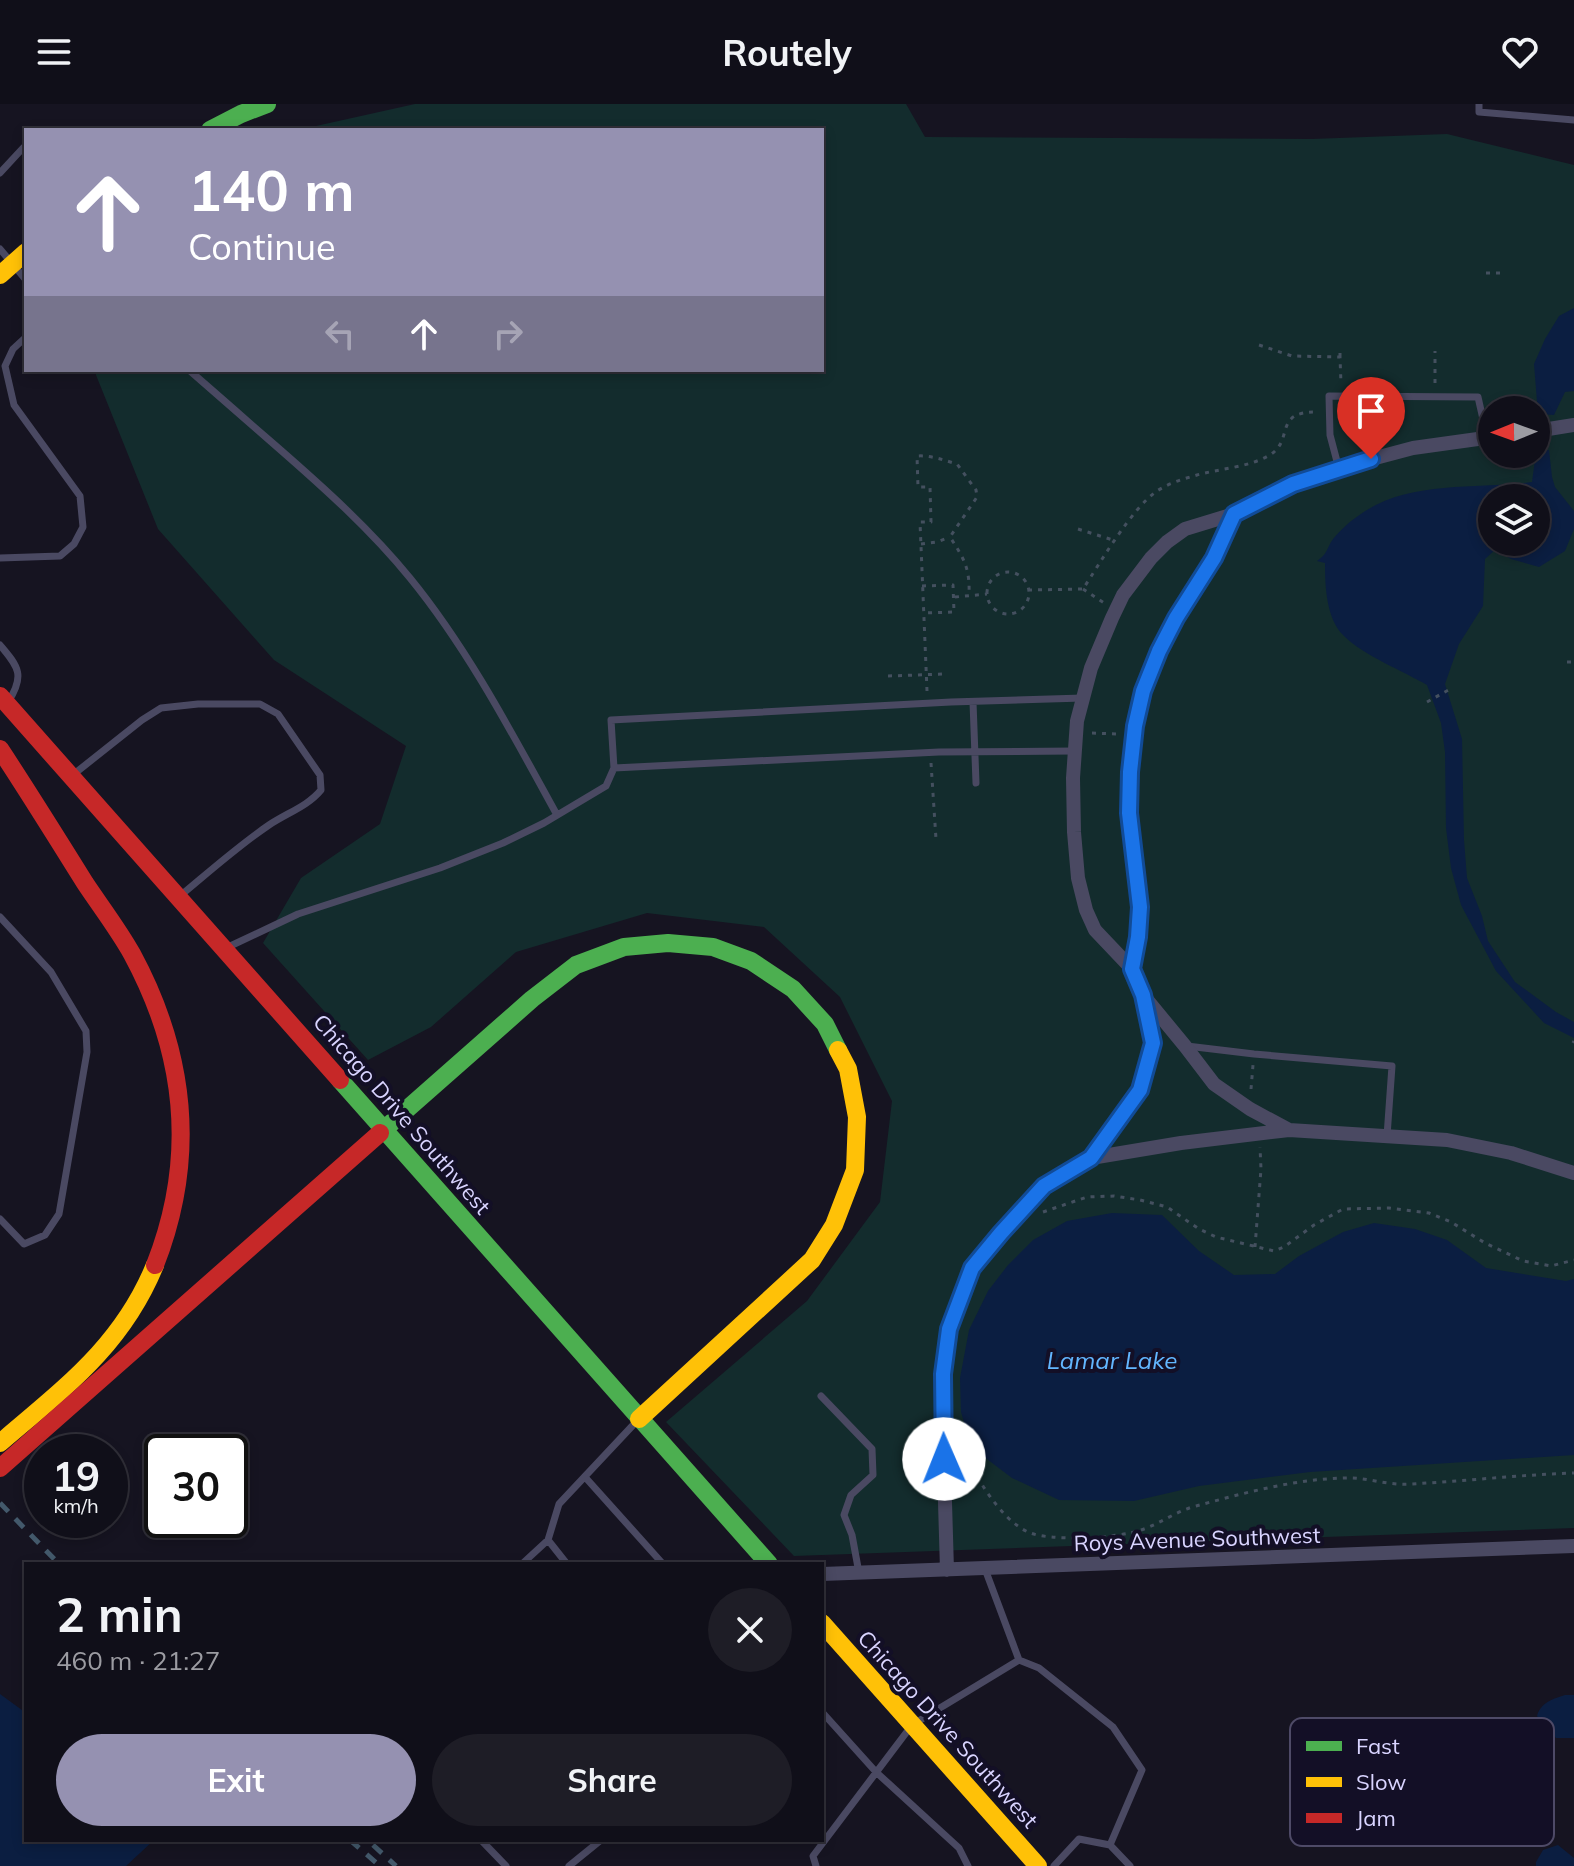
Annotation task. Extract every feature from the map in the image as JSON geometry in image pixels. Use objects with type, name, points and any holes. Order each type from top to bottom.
[{"type":"main road","points":[[214,128],[258,106]]},
{"type":"main road","name":"Chicago Drive Southwest","points":[[4,700],[767,1562]]},
{"type":"main road","points":[[0,749],[130,952],[152,994],[179,1082],[183,1128],[179,1178],[168,1230],[145,1289],[119,1331],[14,1439],[0,1468]]},
{"type":"main road","points":[[14,1439],[340,1168],[532,999],[576,965],[624,947],[668,943],[713,947],[751,961],[793,989],[825,1024],[848,1069],[857,1117],[855,1170],[834,1225],[812,1260],[639,1419]]},
{"type":"main road","name":"Chicago Drive Southwest","points":[[824,1625],[1038,1866]]},
{"type":"street","points":[[1550,429],[1574,425]]},
{"type":"street","points":[[1091,1158],[1140,1090],[1153,1043],[1143,995],[1132,969],[1095,930],[1086,910],[1078,878],[1074,832],[1073,778],[1083,698],[1091,668],[1123,595],[1151,558],[1185,529],[1234,514],[1293,484],[1339,469],[1413,448],[1478,439]]},
{"type":"street","points":[[1132,969],[1140,907],[1129,813],[1130,772],[1143,691],[1159,651],[1214,558],[1234,514]]},
{"type":"street","points":[[1143,995],[1214,1084],[1250,1109],[1289,1130]]},
{"type":"street","points":[[947,1570],[943,1374],[949,1329],[972,1268],[1044,1186],[1091,1158],[1289,1130],[1447,1140],[1511,1153],[1574,1173]]},
{"type":"street","name":"Roys Avenue Southwest","points":[[824,1574],[1574,1546]]},
{"type":"lane","points":[[1479,104],[1479,112],[1574,120]]},
{"type":"lane","points":[[0,173],[23,148]]},
{"type":"lane","points":[[0,249],[13,263]]},
{"type":"lane","points":[[0,558],[60,556],[74,544],[83,527],[80,496],[14,405],[5,366],[13,349],[24,339]]},
{"type":"lane","points":[[191,372],[346,509],[412,579],[445,624],[557,815]]},
{"type":"lane","points":[[1339,469],[1330,435],[1329,396],[1478,397]]},
{"type":"lane","points":[[0,645],[16,663],[19,678],[16,690],[4,700]]},
{"type":"lane","points":[[224,949],[298,914],[474,855],[557,815],[606,786],[614,768],[611,720],[1083,698]]},
{"type":"lane","points":[[973,702],[976,783]]},
{"type":"lane","points":[[71,776],[161,708],[198,704],[260,704],[278,714],[320,775],[321,790],[314,798],[236,849],[179,898]]},
{"type":"lane","points":[[614,768],[976,751],[1076,751]]},
{"type":"lane","points":[[0,917],[51,972],[86,1031],[87,1052],[59,1214],[45,1235],[24,1244],[0,1219]]},
{"type":"lane","points":[[1185,1046],[1392,1066],[1387,1137]]},
{"type":"lane","points":[[821,1396],[872,1449],[873,1475],[851,1495],[844,1515],[852,1535],[859,1573]]},
{"type":"lane","points":[[524,1562],[548,1540],[559,1504],[639,1419]]},
{"type":"lane","points":[[585,1477],[661,1562]]},
{"type":"lane","points":[[548,1540],[565,1562]]},
{"type":"lane","points":[[985,1569],[1019,1660],[1039,1668],[1113,1727],[1142,1770],[1110,1845]]},
{"type":"lane","points":[[824,1841],[912,1725],[1019,1660]]},
{"type":"lane","points":[[824,1714],[876,1772],[959,1848],[968,1866]]},
{"type":"lane","points":[[1054,1866],[1079,1839],[1110,1845],[1130,1866]]},
{"type":"lane","points":[[483,1842],[506,1866]]},
{"type":"lane","points":[[569,1866],[599,1842]]},
{"type":"lane","points":[[816,1866],[813,1856],[824,1842]]},
{"type":"path","points":[[1486,273],[1505,273]]},
{"type":"path","points":[[1259,345],[1292,356],[1340,357]]},
{"type":"path","points":[[1340,349],[1342,396]]},
{"type":"path","points":[[1434,396],[1435,351]]},
{"type":"path","points":[[1083,589],[1146,500],[1163,487],[1269,456],[1280,444],[1287,425],[1297,413],[1329,412]]},
{"type":"path","points":[[921,544],[950,537],[976,502],[976,490],[957,464],[930,455],[917,456],[918,487],[930,487],[931,522],[920,522],[928,703]]},
{"type":"path","points":[[1078,529],[1116,541]]},
{"type":"path","points":[[950,537],[968,570],[969,596]]},
{"type":"path","points":[[1002,573],[1016,574],[1028,590],[1022,609],[1010,614],[991,606],[987,594],[991,580],[1002,573]]},
{"type":"path","points":[[922,586],[953,585],[954,612],[924,613]]},
{"type":"path","points":[[1028,590],[1083,589],[1116,610]]},
{"type":"path","points":[[953,597],[987,594]]},
{"type":"path","points":[[1567,662],[1574,662]]},
{"type":"path","points":[[888,676],[945,674]]},
{"type":"path","points":[[1427,702],[1452,688]]},
{"type":"path","points":[[1077,733],[1134,735]]},
{"type":"path","points":[[930,753],[936,839]]},
{"type":"path","points":[[1036,1218],[1045,1210],[1087,1197],[1114,1196],[1167,1207],[1216,1237],[1274,1251],[1343,1209],[1389,1208],[1429,1213],[1523,1261],[1551,1266],[1574,1260]]},
{"type":"path","points":[[957,1432],[966,1458],[980,1483],[1011,1521],[1028,1532],[1051,1538],[1114,1536],[1141,1530],[1184,1509],[1256,1490],[1302,1482],[1347,1478],[1407,1485],[1574,1473]]},
{"type":"green space","points":[[415,104],[906,104],[925,137],[1312,139],[1447,134],[1574,165],[1574,1528],[794,1556],[666,1422],[807,1301],[880,1202],[892,1101],[840,997],[764,927],[647,913],[516,952],[431,1027],[368,1060],[263,943],[301,878],[380,824],[406,746],[274,660],[158,529],[96,372],[824,372],[824,128],[307,128]]},
{"type":"water","points":[[1574,308],[1574,391],[1565,392],[1554,415],[1550,415],[1550,396],[1537,396],[1534,364],[1559,316]]},
{"type":"water","points":[[1550,459],[1555,487],[1574,511],[1574,529],[1565,551],[1539,567],[1506,556],[1550,556],[1550,484],[1510,484],[1532,482],[1534,468],[1550,468]]},
{"type":"water","points":[[1478,486],[1478,556],[1488,556],[1485,559],[1483,606],[1459,644],[1445,684],[1462,739],[1467,878],[1488,941],[1515,982],[1574,1022],[1574,1038],[1544,1023],[1496,971],[1461,905],[1451,868],[1446,828],[1445,752],[1441,723],[1427,685],[1372,656],[1344,636],[1330,611],[1325,563],[1317,561],[1336,535],[1377,504],[1398,496],[1442,488]]},
{"type":"water","name":"Lamar Lake","points":[[1112,1213],[1162,1215],[1199,1251],[1234,1275],[1275,1274],[1299,1256],[1343,1232],[1374,1223],[1415,1229],[1447,1240],[1486,1268],[1566,1281],[1574,1279],[1574,1455],[1310,1472],[1199,1486],[1134,1501],[1059,1500],[1012,1478],[971,1447],[961,1412],[960,1378],[969,1330],[988,1291],[1033,1240],[1067,1221]]},
{"type":"water","points":[[0,1694],[24,1712],[24,1842],[152,1842],[126,1866],[0,1866]]},
{"type":"water","points":[[1574,1695],[1574,1738],[1556,1738],[1554,1718],[1537,1716],[1544,1704]]},
{"type":"water","points":[[1558,1845],[1574,1858],[1574,1866],[1536,1866],[1543,1850]]},
{"type":"railway","points":[[0,1503],[57,1562]]},
{"type":"railway","points":[[352,1842],[380,1866]]},
{"type":"railway","points":[[373,1845],[396,1866]]},
{"type":"traffic: fast","points":[[214,128],[267,104]]},
{"type":"traffic: fast","points":[[380,1133],[532,999],[576,965],[624,947],[668,943],[713,947],[751,961],[793,989],[825,1024],[838,1050]]},
{"type":"traffic: fast","points":[[340,1080],[767,1562]]},
{"type":"traffic: slow","points":[[0,275],[24,254]]},
{"type":"traffic: slow","points":[[639,1419],[812,1260],[834,1225],[855,1170],[857,1117],[848,1069],[838,1050]]},
{"type":"traffic: slow","points":[[0,1443],[89,1364],[126,1319],[155,1265]]},
{"type":"traffic: slow","points":[[824,1625],[1038,1866]]},
{"type":"traffic: jam","points":[[0,696],[340,1080]]},
{"type":"traffic: jam","points":[[0,749],[127,945],[164,1030],[180,1107],[180,1146],[177,1185],[155,1265]]},
{"type":"traffic: jam","points":[[0,1468],[380,1133]]},
{"type":"route","points":[[944,1459],[943,1374],[949,1329],[972,1268],[1044,1186],[1091,1158],[1140,1090],[1153,1043],[1143,995],[1132,969],[1140,907],[1129,813],[1135,726],[1143,691],[1159,651],[1214,558],[1234,514],[1293,484],[1371,459]]}]
